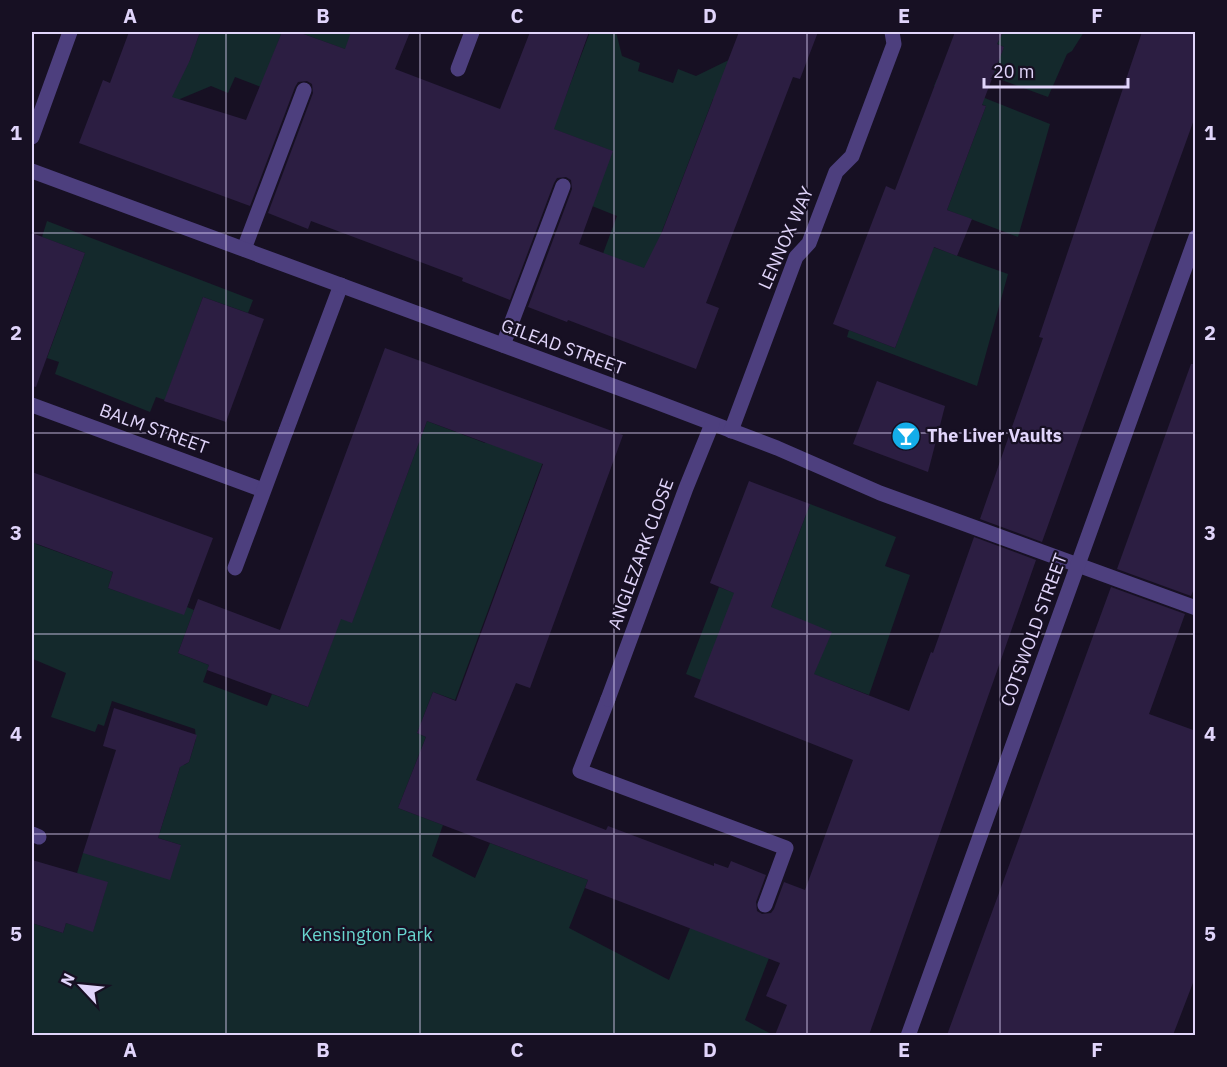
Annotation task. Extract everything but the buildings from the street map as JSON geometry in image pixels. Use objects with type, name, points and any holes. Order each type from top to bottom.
[{"type":"street","points":[[32,137],[70,32]]},
{"type":"street","points":[[458,69],[472,32]]},
{"type":"street","name":"LENNOX WAY","points":[[730,431],[796,257],[809,243],[836,172],[852,156],[894,44],[892,32]]},
{"type":"street","points":[[244,249],[304,90]]},
{"type":"street","name":"GILEAD STREET","points":[[32,171],[712,423],[777,448],[880,493],[1196,608]]},
{"type":"street","points":[[503,345],[562,186]]},
{"type":"street","name":"COTSWOLD STREET","points":[[908,1035],[1196,237]]},
{"type":"street","points":[[235,568],[341,285]]},
{"type":"street","name":"BALM STREET","points":[[32,405],[263,490]]},
{"type":"street","name":"ANGLEZARK CLOSE","points":[[712,423],[580,771],[786,848],[765,905]]},
{"type":"green space","points":[[200,32],[282,32],[261,87],[235,77],[228,93],[211,86],[168,104],[177,58],[189,62]]},
{"type":"green space","points":[[298,32],[351,32],[351,35],[390,50],[367,112],[494,160],[516,95],[560,111],[590,32],[616,32],[622,56],[640,63],[638,71],[673,83],[678,69],[696,76],[737,56],[742,57],[725,103],[713,99],[661,234],[674,240],[656,284],[653,283],[650,287],[598,267],[617,216],[592,206],[612,151],[540,124],[516,187],[517,210],[513,221],[482,209],[485,203],[346,150],[343,157],[314,146],[318,136],[332,118],[358,54]]},
{"type":"green space","points":[[1003,32],[1084,32],[1072,51],[1067,54],[1048,97],[945,59],[995,70],[1004,47],[997,44]]},
{"type":"green space","points":[[937,79],[1050,124],[1018,237],[947,210],[986,106],[934,86]]},
{"type":"green space","points":[[47,221],[253,300],[248,313],[203,297],[165,400],[156,397],[150,412],[55,374],[59,362],[47,358],[85,253],[42,237]]},
{"type":"green space","points":[[933,247],[1008,274],[977,386],[847,337],[849,330],[895,348]]},
{"type":"green space","name":"Kensington Park","points":[[503,392],[561,413],[455,700],[433,692],[417,733],[426,737],[398,808],[443,825],[432,856],[475,878],[490,843],[588,880],[569,928],[669,980],[690,928],[781,927],[745,1020],[773,1035],[32,1035],[32,923],[63,933],[66,923],[93,931],[105,891],[77,873],[83,853],[181,845],[158,838],[180,767],[170,760],[184,765],[189,762],[196,739],[195,729],[112,701],[104,726],[98,724],[95,732],[51,717],[66,673],[33,659],[32,661],[32,532],[40,535],[36,544],[113,572],[108,588],[128,595],[134,579],[190,600],[187,607],[194,610],[178,653],[209,665],[203,682],[267,706],[272,694],[308,707],[337,628],[297,602],[352,622],[427,421],[485,443]]},
{"type":"green space","points":[[810,504],[896,537],[885,566],[910,575],[869,695],[768,657],[701,680],[686,674],[719,587],[771,607]]},
{"type":"place","name":"The Liver Vaults","points":[[906,436]]}]
